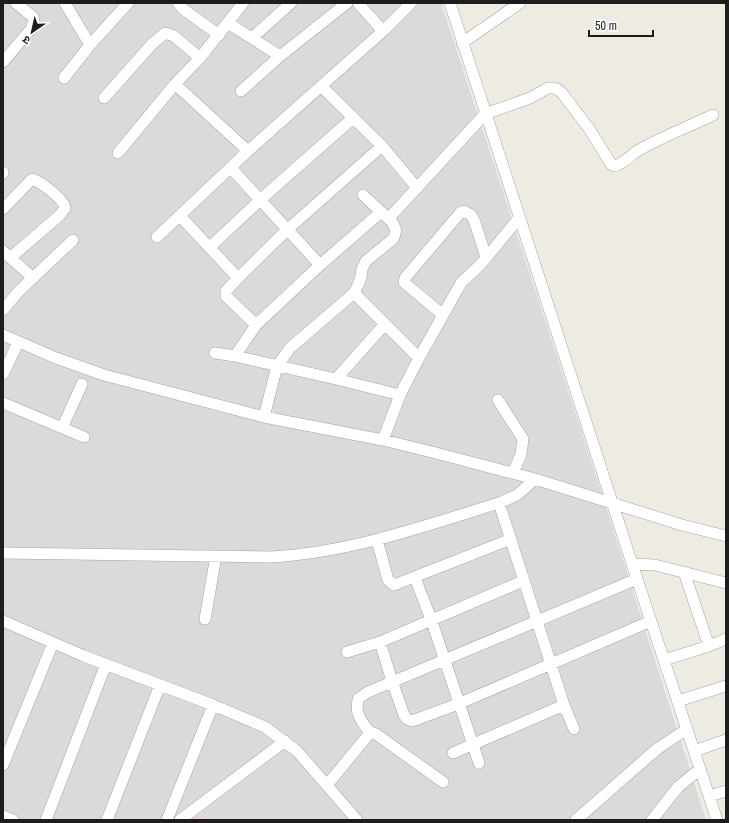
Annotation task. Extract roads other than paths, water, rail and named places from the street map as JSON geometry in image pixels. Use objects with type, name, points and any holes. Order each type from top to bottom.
[{"type":"street","points":[[3,62],[31,29],[34,21],[33,17],[16,3]]},
{"type":"street","points":[[65,3],[90,45]]},
{"type":"street","points":[[64,78],[117,8],[128,3]]},
{"type":"street","points":[[118,153],[175,84],[200,58],[243,3]]},
{"type":"street","points":[[252,38],[291,3]]},
{"type":"street","points":[[241,92],[280,56],[347,3]]},
{"type":"street","points":[[358,3],[383,31]]},
{"type":"street","points":[[158,237],[248,151],[383,31],[412,3]]},
{"type":"street","points":[[450,3],[612,504],[717,820]]},
{"type":"street","points":[[462,43],[520,3]]},
{"type":"street","points":[[182,5],[218,35]]},
{"type":"street","points":[[228,23],[280,56]]},
{"type":"street","points":[[104,98],[152,44],[165,33],[174,36],[200,58]]},
{"type":"street","points":[[175,84],[248,151]]},
{"type":"street","points":[[321,86],[382,146],[417,188]]},
{"type":"street","points":[[235,356],[256,325],[320,265],[385,215],[417,188],[485,114],[530,98],[548,88],[558,90],[590,130],[611,164],[614,166],[637,151],[713,115]]},
{"type":"street","points":[[210,247],[261,199],[353,118]]},
{"type":"street","points":[[256,325],[226,296],[226,291],[288,229],[382,146]]},
{"type":"street","points":[[231,168],[320,265]]},
{"type":"street","points":[[3,209],[32,179],[58,196],[65,204],[65,208],[60,215],[7,255],[33,278]]},
{"type":"street","points":[[264,417],[277,366],[290,348],[354,293],[358,285],[363,265],[393,239],[395,235],[396,228],[385,215],[363,195]]},
{"type":"street","points":[[443,315],[407,286],[404,282],[405,278],[460,213],[464,211],[471,215],[474,220],[486,257]]},
{"type":"street","points":[[180,216],[238,278]]},
{"type":"street","points":[[383,440],[400,395],[461,283],[486,257],[519,218]]},
{"type":"street","points":[[3,310],[33,278],[73,240]]},
{"type":"street","points":[[354,293],[419,358]]},
{"type":"street","points":[[336,379],[385,324]]},
{"type":"street","points":[[3,335],[104,375],[264,417],[383,440],[514,473],[682,525],[726,536]]},
{"type":"street","points":[[3,374],[18,342]]},
{"type":"street","points":[[215,353],[235,356],[400,395]]},
{"type":"street","points":[[62,428],[82,384]]},
{"type":"street","points":[[498,400],[523,439],[521,454],[514,473]]},
{"type":"street","points":[[3,403],[84,437]]},
{"type":"street","points":[[3,553],[270,557],[317,553],[377,540],[499,503],[517,495],[535,479]]},
{"type":"street","points":[[499,503],[564,705],[574,729]]},
{"type":"street","points":[[377,540],[388,580],[392,584],[397,585],[511,539]]},
{"type":"street","points":[[205,619],[216,556]]},
{"type":"street","points":[[633,564],[655,565],[726,583]]},
{"type":"street","points":[[684,572],[709,646]]},
{"type":"street","points":[[415,578],[431,619],[458,704],[479,763]]},
{"type":"street","points":[[443,782],[376,734],[370,733],[358,716],[358,701],[361,696],[392,681],[637,579]]},
{"type":"street","points":[[347,652],[380,642],[523,581]]},
{"type":"street","points":[[380,642],[404,715],[410,721],[416,721],[651,621]]},
{"type":"street","points":[[4,623],[265,727],[297,751],[357,820]]},
{"type":"street","points":[[664,660],[726,639]]},
{"type":"street","points":[[3,765],[54,643]]},
{"type":"street","points":[[46,820],[106,664]]},
{"type":"street","points":[[109,820],[160,685]]},
{"type":"street","points":[[678,701],[726,686]]},
{"type":"street","points":[[167,820],[212,705]]},
{"type":"street","points":[[454,753],[564,705]]},
{"type":"street","points":[[576,820],[657,749],[687,729]]},
{"type":"street","points":[[327,785],[370,733]]},
{"type":"street","points":[[694,751],[726,740]]},
{"type":"street","points":[[180,820],[285,741]]},
{"type":"street","points":[[652,820],[678,788],[700,769]]},
{"type":"street","points":[[709,796],[726,791]]},
{"type":"street","points":[[3,816],[13,820]]}]
